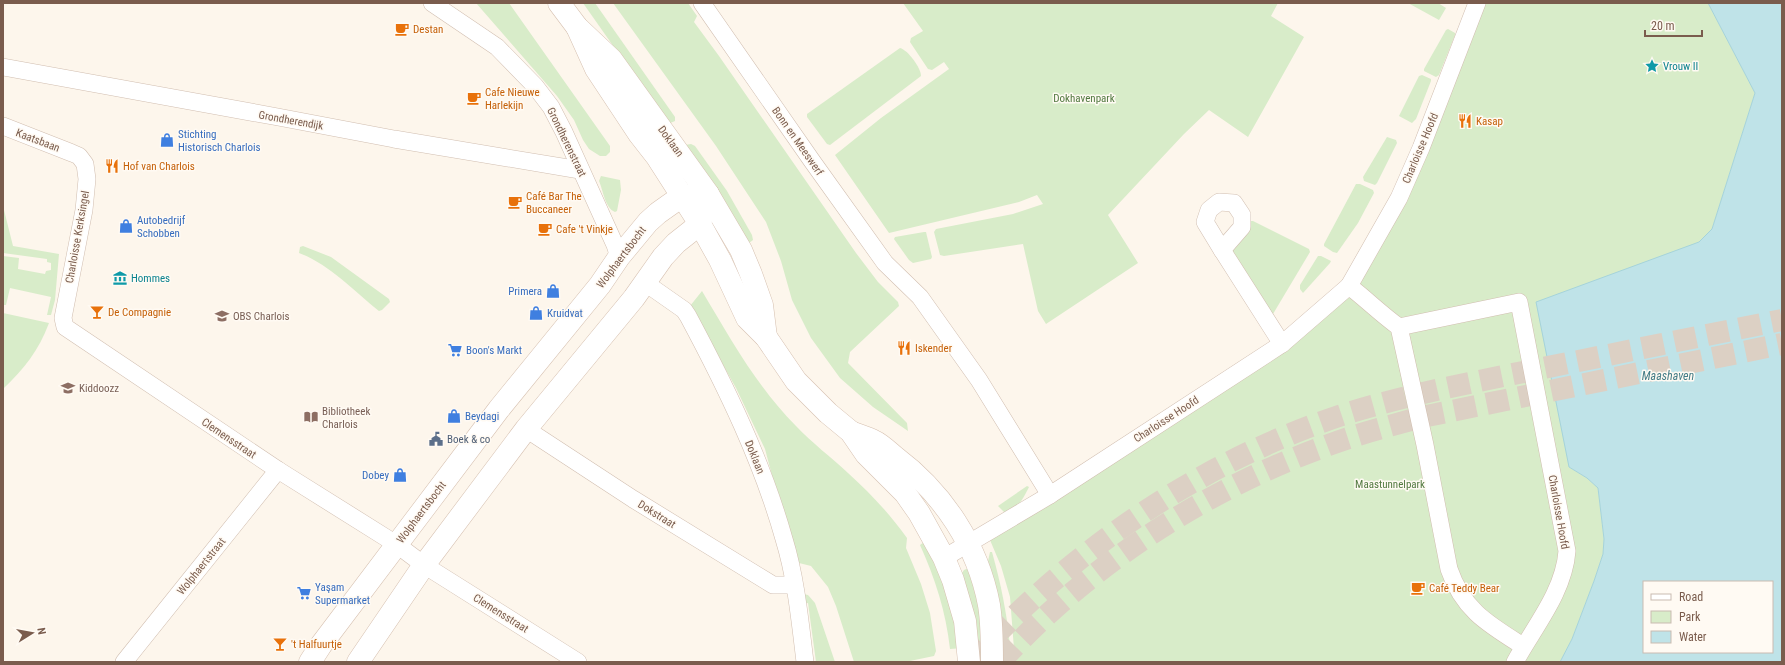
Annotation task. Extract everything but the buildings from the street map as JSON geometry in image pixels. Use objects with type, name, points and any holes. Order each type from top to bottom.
[{"type":"main road","name":"Doklaan","points":[[559,3],[577,27],[611,59],[708,194],[741,250],[751,274],[762,305],[766,337]]},
{"type":"main road","name":"Doklaan","points":[[577,27],[596,69],[700,224],[720,260],[747,318],[766,337],[796,381],[851,432],[866,454],[905,493],[944,558],[960,603],[966,632],[969,662]]},
{"type":"main road","points":[[358,662],[424,565],[526,428],[676,243],[700,224],[708,194],[682,196]]},
{"type":"main road","name":"Wolphaertsbocht","points":[[310,662],[396,544],[498,409],[606,276],[619,257],[653,218],[682,196]]},
{"type":"main road","points":[[606,276],[617,278],[628,288],[639,290]]},
{"type":"main road","name":"Doklaan","points":[[851,432],[874,441],[910,468],[941,501],[969,543],[981,574],[989,606],[992,662]]},
{"type":"street","name":"Grondherenstraat","points":[[432,3],[497,47],[528,77],[551,107],[564,132],[619,257]]},
{"type":"street","name":"Bonn en Meeswerf","points":[[702,3],[885,263],[920,297],[979,380],[1050,495]]},
{"type":"street","name":"Charloisse Hoofd","points":[[944,558],[1050,495],[1282,344],[1348,286],[1399,198],[1421,148],[1477,3]]},
{"type":"street","name":"Grondherendijk","points":[[3,67],[278,116],[394,139],[580,170]]},
{"type":"street","name":"Kaatsbaan","points":[[3,126],[72,153]]},
{"type":"street","name":"Charloisse Kerksingel","points":[[64,322],[84,210],[87,180],[85,164],[79,156],[72,153]]},
{"type":"street","points":[[1222,250],[1282,344]]},
{"type":"street","points":[[1348,286],[1366,299],[1384,317],[1398,327],[1454,583],[1464,600],[1484,619],[1523,646]]},
{"type":"street","name":"Doklaan","points":[[639,290],[684,310],[707,350],[742,427],[785,540],[794,585],[805,662]]},
{"type":"street","name":"Charloisse Hoofd","points":[[1398,327],[1519,302],[1567,551],[1563,571],[1552,599],[1523,646],[1515,662]]},
{"type":"street","name":"Clemensstraat","points":[[64,322],[278,470],[396,544],[424,565],[578,662]]},
{"type":"street","name":"Dokstraat","points":[[526,428],[633,499],[774,585],[794,585]]},
{"type":"street","name":"Wolphaertstraat","points":[[124,662],[278,470]]},
{"type":"green space","points":[[476,3],[509,3],[610,146],[610,152],[606,156],[600,156],[589,149],[574,120],[557,96]]},
{"type":"green space","points":[[583,3],[595,3],[675,117],[675,121],[668,124]]},
{"type":"green space","points":[[613,3],[688,3],[697,16],[694,22],[856,253],[878,282],[898,302],[899,306],[850,352],[848,363],[907,423],[908,431],[873,407],[840,378],[811,338],[792,300],[781,261],[766,222],[716,146]]},
{"type":"green space","name":"Dokhavenpark","points":[[903,3],[1278,3],[1271,16],[1304,37],[1248,137],[1209,110],[1184,134],[1108,215],[1138,263],[1046,324],[1038,311],[1023,244],[944,256],[940,255],[934,232],[936,229],[1013,214],[1043,204],[1037,195],[1019,202],[889,233],[835,155],[881,118],[949,69],[944,62],[932,70],[928,69],[910,42],[911,38],[923,31]]},
{"type":"green space","points":[[1408,3],[1438,3],[1446,8],[1439,20]]},
{"type":"green space","name":"Maastunnelpark","points":[[1477,3],[1708,3],[1755,93],[1712,229],[1699,242],[1569,467],[1587,478],[1598,488],[1604,539],[1603,554],[1594,581],[1572,639],[1560,662],[1015,662],[1010,597],[1001,566],[987,533],[1282,344],[1349,286],[1383,226]]},
{"type":"green space","points":[[1448,29],[1455,33],[1455,35],[1439,75],[1436,77],[1424,71],[1424,69],[1446,30]]},
{"type":"green space","points":[[900,48],[907,52],[914,60],[921,76],[830,145],[827,144],[807,117],[807,114]]},
{"type":"green space","points":[[1422,75],[1431,79],[1431,81],[1416,119],[1412,123],[1399,116],[1419,76]]},
{"type":"green space","points":[[1387,137],[1396,140],[1397,143],[1377,183],[1375,185],[1364,181],[1363,177]]},
{"type":"green space","points":[[691,144],[695,146],[727,191],[752,235],[753,240],[749,243],[685,145]]},
{"type":"green space","points":[[601,176],[620,180],[621,190],[617,211],[615,212],[609,207],[605,198],[599,181]]},
{"type":"green space","points":[[1356,184],[1360,184],[1373,190],[1374,193],[1358,223],[1337,253],[1333,252],[1324,246],[1324,244]]},
{"type":"green space","points":[[3,206],[13,246],[59,254],[55,300],[51,315],[47,315],[51,297],[10,288],[6,305],[3,305],[3,256],[19,258],[18,269],[45,274],[46,271],[51,270],[51,263],[47,262],[47,259],[3,253]]},
{"type":"green space","points":[[1249,221],[1253,221],[1309,249],[1310,252],[1273,314],[1232,256],[1233,245]]},
{"type":"green space","points":[[926,232],[932,257],[931,259],[913,263],[909,260],[894,239],[895,237]]},
{"type":"green space","points":[[303,246],[331,257],[389,299],[390,302],[379,311],[331,271],[299,253],[300,247]]},
{"type":"green space","points":[[1318,256],[1331,261],[1303,293],[1300,289],[1300,285]]},
{"type":"green space","points":[[702,291],[745,362],[782,411],[808,438],[842,467],[872,496],[887,512],[907,538],[906,548],[921,584],[930,613],[936,651],[934,656],[905,662],[854,662],[836,606],[828,587],[811,566],[795,562],[765,449],[736,388],[690,306]]},
{"type":"green space","points":[[3,313],[49,323],[41,342],[30,359],[3,389]]},
{"type":"green space","points":[[1027,486],[1029,487],[1025,495],[1017,507],[1013,510],[1005,513],[998,506]]},
{"type":"green space","points":[[927,540],[937,561],[963,648],[950,649],[946,622],[939,596],[920,545]]},
{"type":"green space","points":[[990,552],[992,552],[1001,587],[1010,646],[998,647],[988,561]]},
{"type":"green space","points":[[969,568],[976,589],[985,647],[973,648],[960,576],[964,570]]},
{"type":"green space","points":[[803,594],[808,595],[815,603],[835,662],[816,662],[808,603],[802,604]]},
{"type":"water","name":"Maashaven","points":[[1708,3],[1782,3],[1782,662],[1560,662],[1572,639],[1594,581],[1603,554],[1604,539],[1598,488],[1587,478],[1569,467],[1536,302],[1699,242],[1712,229],[1755,93]]},
{"type":"tunnel","points":[[970,662],[1010,621],[1052,582],[1096,546],[1142,513],[1191,483],[1242,456],[1294,433],[1348,413],[1418,394],[1782,320]]},
{"type":"tunnel","points":[[1000,662],[1034,627],[1071,594],[1150,534],[1192,508],[1281,464],[1326,446],[1374,430],[1422,417],[1782,344]]},
{"type":"place","name":"Destan","points":[[402,29]]},
{"type":"place","name":"Vrouw II","points":[[1652,66]]},
{"type":"place","name":"Cafe Nieuwe Harlekijn","points":[[474,98]]},
{"type":"place","name":"Kasap","points":[[1465,121]]},
{"type":"place","name":"Stichting Historisch Charlois","points":[[167,140]]},
{"type":"place","name":"Hof van Charlois","points":[[112,166]]},
{"type":"place","name":"Café Bar The Buccaneer","points":[[515,202]]},
{"type":"place","name":"Autobedrijf Schobben","points":[[126,226]]},
{"type":"place","name":"Cafe 't Vinkje","points":[[545,229]]},
{"type":"place","name":"Hommes","points":[[120,278]]},
{"type":"place","name":"Primera","points":[[553,291]]},
{"type":"place","name":"De Compagnie","points":[[97,312]]},
{"type":"place","name":"Kruidvat","points":[[536,313]]},
{"type":"place","name":"OBS Charlois","points":[[222,316]]},
{"type":"place","name":"Iskender","points":[[904,348]]},
{"type":"place","name":"Boon's Markt","points":[[455,350]]},
{"type":"place","name":"Kiddoozz","points":[[68,388]]},
{"type":"place","name":"Beydagi","points":[[454,416]]},
{"type":"place","name":"Bibliotheek Charlois","points":[[311,417]]},
{"type":"place","name":"Boek & co","points":[[436,439]]},
{"type":"place","name":"Dobey","points":[[400,475]]},
{"type":"place","name":"Café Teddy Bear","points":[[1418,588]]},
{"type":"place","name":"Yaşam Supermarket","points":[[304,593]]},
{"type":"place","name":"'t Halfuurtje","points":[[280,644]]}]
